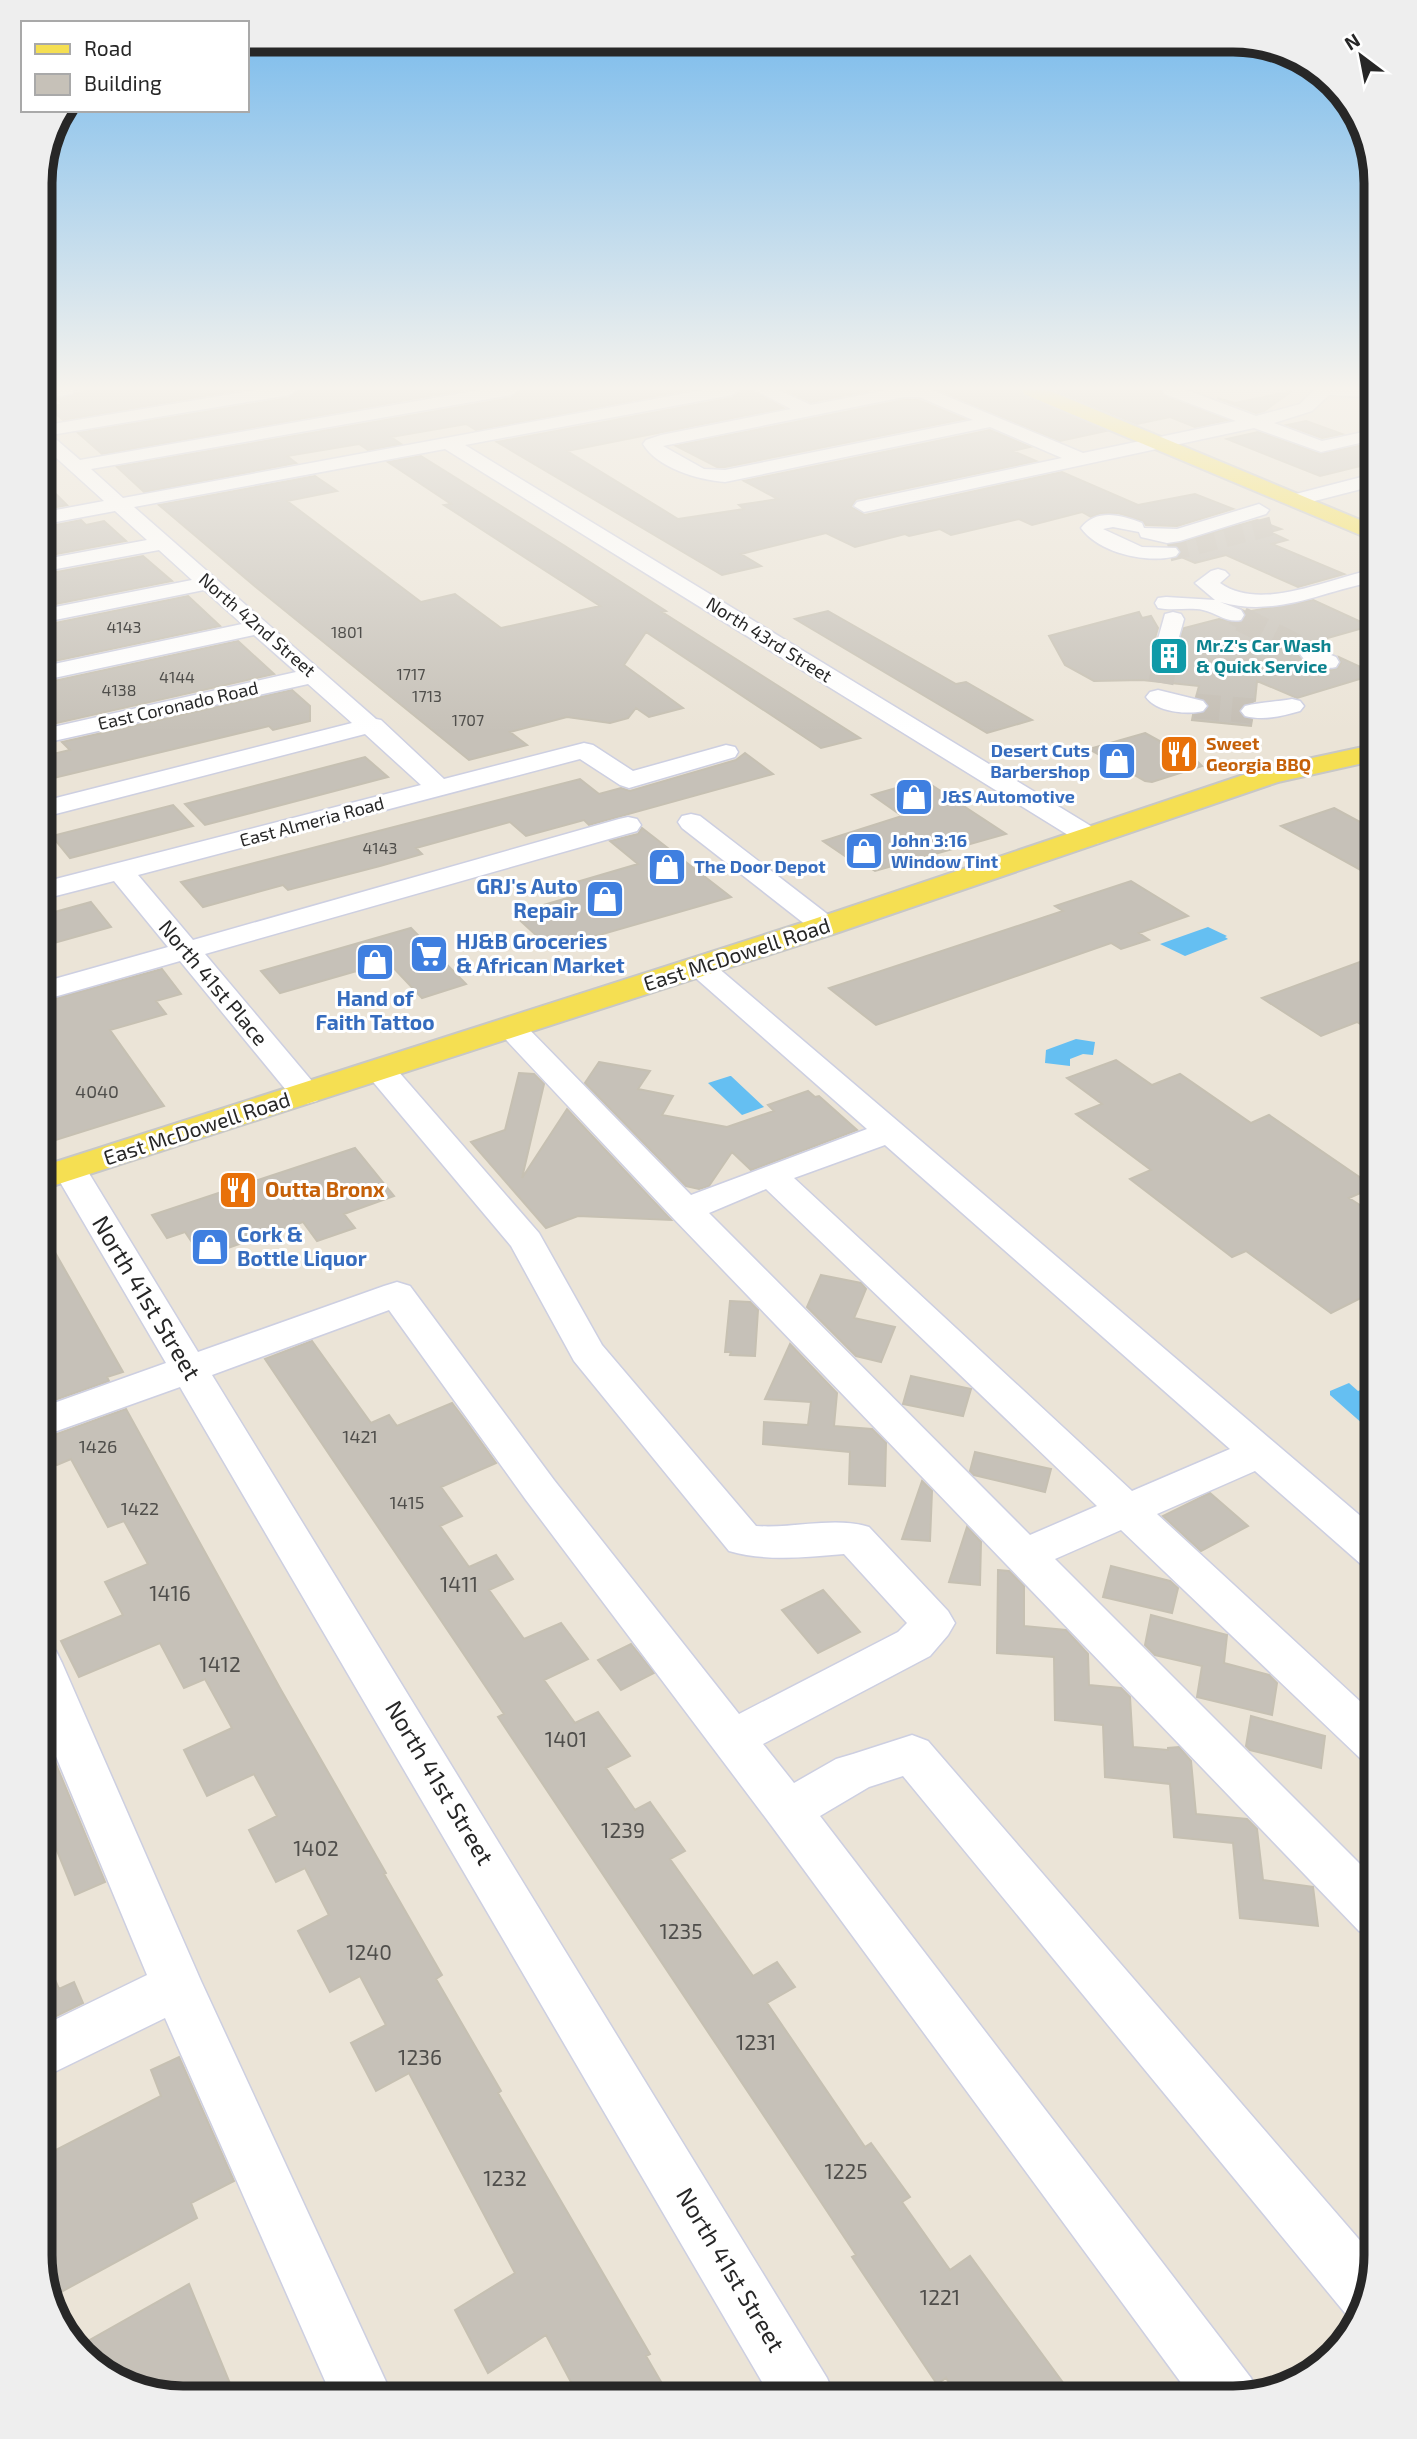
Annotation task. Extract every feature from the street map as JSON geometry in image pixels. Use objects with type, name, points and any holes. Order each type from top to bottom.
[{"type":"main road","points":[[1304,504],[1364,530]]},
{"type":"main road","name":"East McDowell Road","points":[[55,1175],[825,926],[1364,742]]},
{"type":"street","points":[[53,517],[120,504]]},
{"type":"street","name":"North 42nd Street","points":[[120,504],[441,789]]},
{"type":"street","name":"North 43rd Street","points":[[547,504],[1090,837]]},
{"type":"street","points":[[864,506],[874,504]]},
{"type":"street","points":[[1169,552],[1139,553],[1097,534],[1091,528],[1102,521],[1113,520],[1167,537],[1180,536],[1259,510]]},
{"type":"street","points":[[53,563],[163,542]]},
{"type":"street","points":[[1218,575],[1206,583],[1212,589],[1251,603],[1276,600],[1364,576]]},
{"type":"street","points":[[53,614],[209,583]]},
{"type":"street","points":[[1169,620],[1207,604],[1233,615]]},
{"type":"street","points":[[53,671],[260,627]]},
{"type":"street","name":"East Coronado Road","points":[[53,734],[315,675]]},
{"type":"street","points":[[1157,699],[1195,706]]},
{"type":"street","points":[[1253,711],[1270,712],[1292,706]]},
{"type":"street","points":[[53,807],[372,726]]},
{"type":"street","name":"East Almeria Road","points":[[53,889],[583,750],[629,780],[726,751]]},
{"type":"street","points":[[691,822],[825,926]]},
{"type":"street","points":[[53,988],[628,825]]},
{"type":"street","name":"North 41st Place","points":[[121,872],[306,1094]]},
{"type":"street","points":[[700,967],[1364,1542]]},
{"type":"street","points":[[510,1028],[1364,1902]]},
{"type":"street","points":[[380,1070],[526,1241],[587,1352],[744,1540],[779,1543],[854,1538],[933,1623],[915,1644],[732,1739]]},
{"type":"street","points":[[685,1210],[771,1175],[890,1132]]},
{"type":"street","name":"North 41st Street","points":[[55,1175],[189,1370],[798,2386]]},
{"type":"street","points":[[771,1175],[1364,1734]]},
{"type":"street","points":[[52,1419],[397,1294],[540,1490],[788,1811],[1220,2386]]},
{"type":"street","points":[[1024,1555],[1260,1452]]},
{"type":"street","points":[[52,1692],[177,1986],[359,2386]]},
{"type":"street","points":[[788,1811],[853,1773],[912,1754],[1361,2286]]},
{"type":"street","points":[[52,2048],[177,1986]]},
{"type":"water","points":[[1208,927],[1228,939],[1185,956],[1160,944]]},
{"type":"water","points":[[1076,1039],[1095,1042],[1093,1055],[1083,1054],[1070,1059],[1070,1066],[1045,1063],[1046,1050]]},
{"type":"water","points":[[731,1076],[764,1107],[742,1115],[708,1083]]},
{"type":"water","points":[[1349,1383],[1358,1391],[1364,1390],[1364,1425],[1330,1395],[1330,1391]]},
{"type":"building","points":[[53,504],[67,505],[53,508]]},
{"type":"building","points":[[291,504],[421,602],[455,594],[501,628],[600,606],[444,505],[498,504],[860,738],[821,748],[646,632],[624,665],[683,708],[649,717],[636,708],[628,718],[610,723],[567,717],[510,732],[527,745],[469,760],[159,505]]},
{"type":"building","points":[[602,504],[653,504],[678,519],[744,509],[739,505],[747,504],[853,504],[851,507],[865,515],[916,504],[1220,504],[1233,509],[1177,526],[1146,525],[1143,521],[1118,513],[1101,513],[1091,517],[1082,512],[1032,525],[1019,519],[951,535],[940,529],[909,536],[905,534],[855,547],[826,533],[741,554],[761,566],[722,575]]},
{"type":"building","points":[[81,520],[86,525],[104,521],[126,541],[53,555],[53,525]]},
{"type":"building","points":[[1257,520],[1281,529],[1270,532],[1287,540],[1272,544],[1344,574],[1298,587],[1226,555],[1195,563],[1179,556],[1182,552],[1178,546],[1170,545]]},
{"type":"building","points":[[143,556],[172,581],[53,604],[53,573]]},
{"type":"building","points":[[188,596],[220,626],[53,661],[53,623]]},
{"type":"building","points":[[1313,600],[1364,623],[1364,628],[1310,643],[1318,647],[1310,644],[1302,646],[1297,654],[1315,668],[1331,670],[1338,668],[1341,663],[1339,657],[1364,668],[1364,678],[1297,698],[1257,681],[1255,701],[1244,703],[1238,711],[1243,718],[1252,720],[1251,726],[1192,720],[1193,715],[1203,714],[1210,706],[1205,699],[1196,697],[1199,686],[1142,680],[1094,681],[1065,665],[1049,636],[1139,612],[1142,618],[1151,616],[1158,628],[1155,638],[1159,645],[1177,647],[1184,628],[1219,619],[1241,623],[1246,616],[1245,612]]},
{"type":"building","points":[[828,611],[956,684],[966,682],[1032,720],[987,733],[795,619]]},
{"type":"building","points":[[238,641],[274,674],[53,724],[53,681]]},
{"type":"building","points":[[292,690],[310,706],[310,721],[273,730],[269,726],[54,778],[53,754],[70,750],[62,742]]},
{"type":"building","points":[[1145,733],[1202,766],[1152,782],[1145,781],[1089,749]]},
{"type":"building","points":[[745,753],[773,774],[589,825],[584,820],[526,836],[510,822],[416,848],[422,854],[380,866],[288,890],[283,885],[203,907],[181,882],[580,779],[599,794],[621,788],[630,791],[736,760]]},
{"type":"building","points":[[365,757],[388,777],[205,825],[185,804]]},
{"type":"building","points":[[924,780],[1006,834],[875,871],[864,864],[858,865],[823,841],[902,816],[872,795]]},
{"type":"building","points":[[173,805],[193,826],[70,858],[53,836]]},
{"type":"building","points":[[1334,808],[1364,824],[1364,872],[1281,826]]},
{"type":"building","points":[[642,828],[731,897],[551,949],[513,914],[574,896],[563,886],[638,864],[610,841],[638,834]]},
{"type":"building","points":[[1131,881],[1188,916],[1139,933],[1149,940],[1121,949],[1111,943],[876,1025],[829,988],[1063,911],[1055,906]]},
{"type":"building","points":[[91,902],[111,927],[53,943],[53,913]]},
{"type":"building","points":[[411,928],[466,984],[422,998],[388,962],[280,993],[261,971]]},
{"type":"building","points":[[1364,960],[1364,1026],[1357,1022],[1321,1036],[1262,998]]},
{"type":"building","points":[[162,969],[181,994],[156,1001],[166,1014],[110,1030],[164,1106],[53,1141],[53,999]]},
{"type":"building","points":[[1116,1060],[1152,1085],[1180,1074],[1251,1123],[1269,1115],[1364,1180],[1364,1191],[1349,1198],[1364,1208],[1364,1296],[1331,1313],[1246,1251],[1232,1257],[1130,1179],[1151,1170],[1076,1114],[1102,1104],[1067,1078]]},
{"type":"building","points":[[599,1062],[650,1071],[638,1089],[673,1096],[662,1115],[727,1127],[774,1111],[768,1105],[808,1091],[815,1097],[819,1096],[857,1130],[751,1170],[732,1152],[709,1186],[699,1189],[686,1186],[585,1083]]},
{"type":"building","points":[[519,1073],[534,1074],[544,1084],[522,1178],[567,1109],[671,1220],[578,1216],[546,1228],[471,1142],[505,1130]]},
{"type":"building","points":[[355,1148],[394,1196],[344,1214],[355,1228],[317,1241],[303,1222],[202,1257],[185,1232],[167,1238],[152,1215]]},
{"type":"building","points":[[52,1248],[123,1372],[107,1377],[109,1381],[52,1401]]},
{"type":"building","points":[[821,1275],[861,1283],[866,1289],[854,1318],[895,1327],[881,1362],[856,1356],[807,1307]]},
{"type":"building","points":[[730,1301],[750,1302],[758,1310],[755,1356],[730,1355],[731,1352],[725,1352]]},
{"type":"building","points":[[312,1341],[371,1423],[389,1415],[397,1426],[452,1403],[496,1463],[441,1487],[462,1516],[440,1526],[469,1567],[496,1555],[513,1579],[489,1590],[524,1639],[561,1623],[588,1659],[544,1680],[575,1723],[598,1712],[630,1756],[606,1768],[635,1810],[650,1802],[685,1851],[670,1859],[753,1976],[777,1962],[795,1987],[767,2003],[865,2147],[871,2143],[910,2197],[902,2202],[950,2270],[970,2256],[1065,2386],[951,2386],[946,2378],[937,2384],[852,2257],[856,2255],[498,1717],[504,1714],[265,1359]]},
{"type":"building","points":[[790,1344],[837,1393],[834,1426],[872,1429],[886,1443],[885,1486],[849,1484],[850,1452],[763,1444],[764,1422],[808,1425],[811,1402],[765,1399]]},
{"type":"building","points":[[911,1376],[971,1389],[963,1416],[903,1404]]},
{"type":"building","points":[[126,1409],[281,1690],[386,1873],[384,1874],[442,1975],[436,1979],[501,2091],[498,2093],[650,2354],[646,2356],[663,2386],[573,2386],[546,2335],[488,2373],[455,2310],[515,2273],[409,2073],[376,2091],[351,2043],[386,2025],[360,1976],[330,1992],[298,1931],[329,1915],[305,1868],[276,1882],[249,1830],[277,1816],[254,1774],[207,1796],[184,1750],[232,1728],[205,1679],[184,1688],[160,1643],[79,1677],[61,1641],[123,1615],[105,1582],[148,1564],[124,1521],[108,1527],[71,1459],[57,1465],[52,1456],[52,1436]]},
{"type":"building","points":[[975,1452],[1051,1469],[1045,1492],[974,1475],[970,1471]]},
{"type":"building","points":[[922,1481],[932,1491],[930,1541],[902,1539]]},
{"type":"building","points":[[1210,1493],[1248,1526],[1201,1551],[1163,1516]]},
{"type":"building","points":[[967,1527],[981,1542],[980,1585],[949,1582]]},
{"type":"building","points":[[1111,1566],[1170,1581],[1178,1588],[1172,1613],[1103,1597]]},
{"type":"building","points":[[998,1570],[1009,1571],[1024,1586],[1024,1626],[1066,1630],[1088,1654],[1089,1685],[1121,1688],[1130,1697],[1133,1747],[1168,1750],[1179,1747],[1191,1761],[1196,1814],[1247,1819],[1257,1829],[1263,1880],[1313,1887],[1318,1926],[1240,1918],[1233,1843],[1174,1837],[1170,1784],[1105,1777],[1103,1725],[1055,1720],[1054,1657],[997,1653]]},
{"type":"building","points":[[823,1590],[860,1632],[818,1653],[782,1610]]},
{"type":"building","points":[[1151,1615],[1227,1635],[1224,1663],[1269,1675],[1277,1683],[1272,1715],[1197,1697],[1202,1666],[1155,1655],[1145,1645]]},
{"type":"building","points":[[631,1644],[654,1673],[621,1690],[598,1660]]},
{"type":"building","points":[[1251,1716],[1325,1736],[1321,1768],[1250,1750],[1246,1746]]},
{"type":"building","points":[[52,1755],[105,1882],[75,1895],[52,1839]]},
{"type":"building","points":[[52,1973],[59,1989],[74,1982],[83,2003],[52,2018]]},
{"type":"building","points":[[179,2057],[234,2181],[191,2203],[197,2218],[58,2293],[52,2255],[52,2152],[161,2096],[151,2070]]},
{"type":"building","points":[[189,2284],[231,2386],[175,2386],[142,2380],[111,2364],[85,2342]]},
{"type":"tunnel","points":[[1169,552],[1272,526]]},
{"type":"tunnel","points":[[1233,615],[1311,654]]},
{"type":"tunnel","points":[[1161,683],[1169,639]]},
{"type":"tunnel","points":[[1195,706],[1253,711]]},
{"type":"place","name":"Mr.Z's Car Wash & Quick Service","points":[[1169,656]]},
{"type":"place","name":"Sweet Georgia BBQ","points":[[1179,754]]},
{"type":"place","name":"Desert Cuts Barbershop","points":[[1117,761]]},
{"type":"place","name":"J&S Automotive","points":[[914,797]]},
{"type":"place","name":"John 3:16 Window Tint","points":[[864,851]]},
{"type":"place","name":"The Door Depot","points":[[667,867]]},
{"type":"place","name":"GRJ's Auto Repair","points":[[605,899]]},
{"type":"place","name":"HJ&B Groceries & African Market","points":[[429,954]]},
{"type":"place","name":"Hand of Faith Tattoo","points":[[375,962]]},
{"type":"place","name":"Outta Bronx","points":[[238,1190]]},
{"type":"place","name":"Cork & Bottle Liquor","points":[[210,1247]]}]
